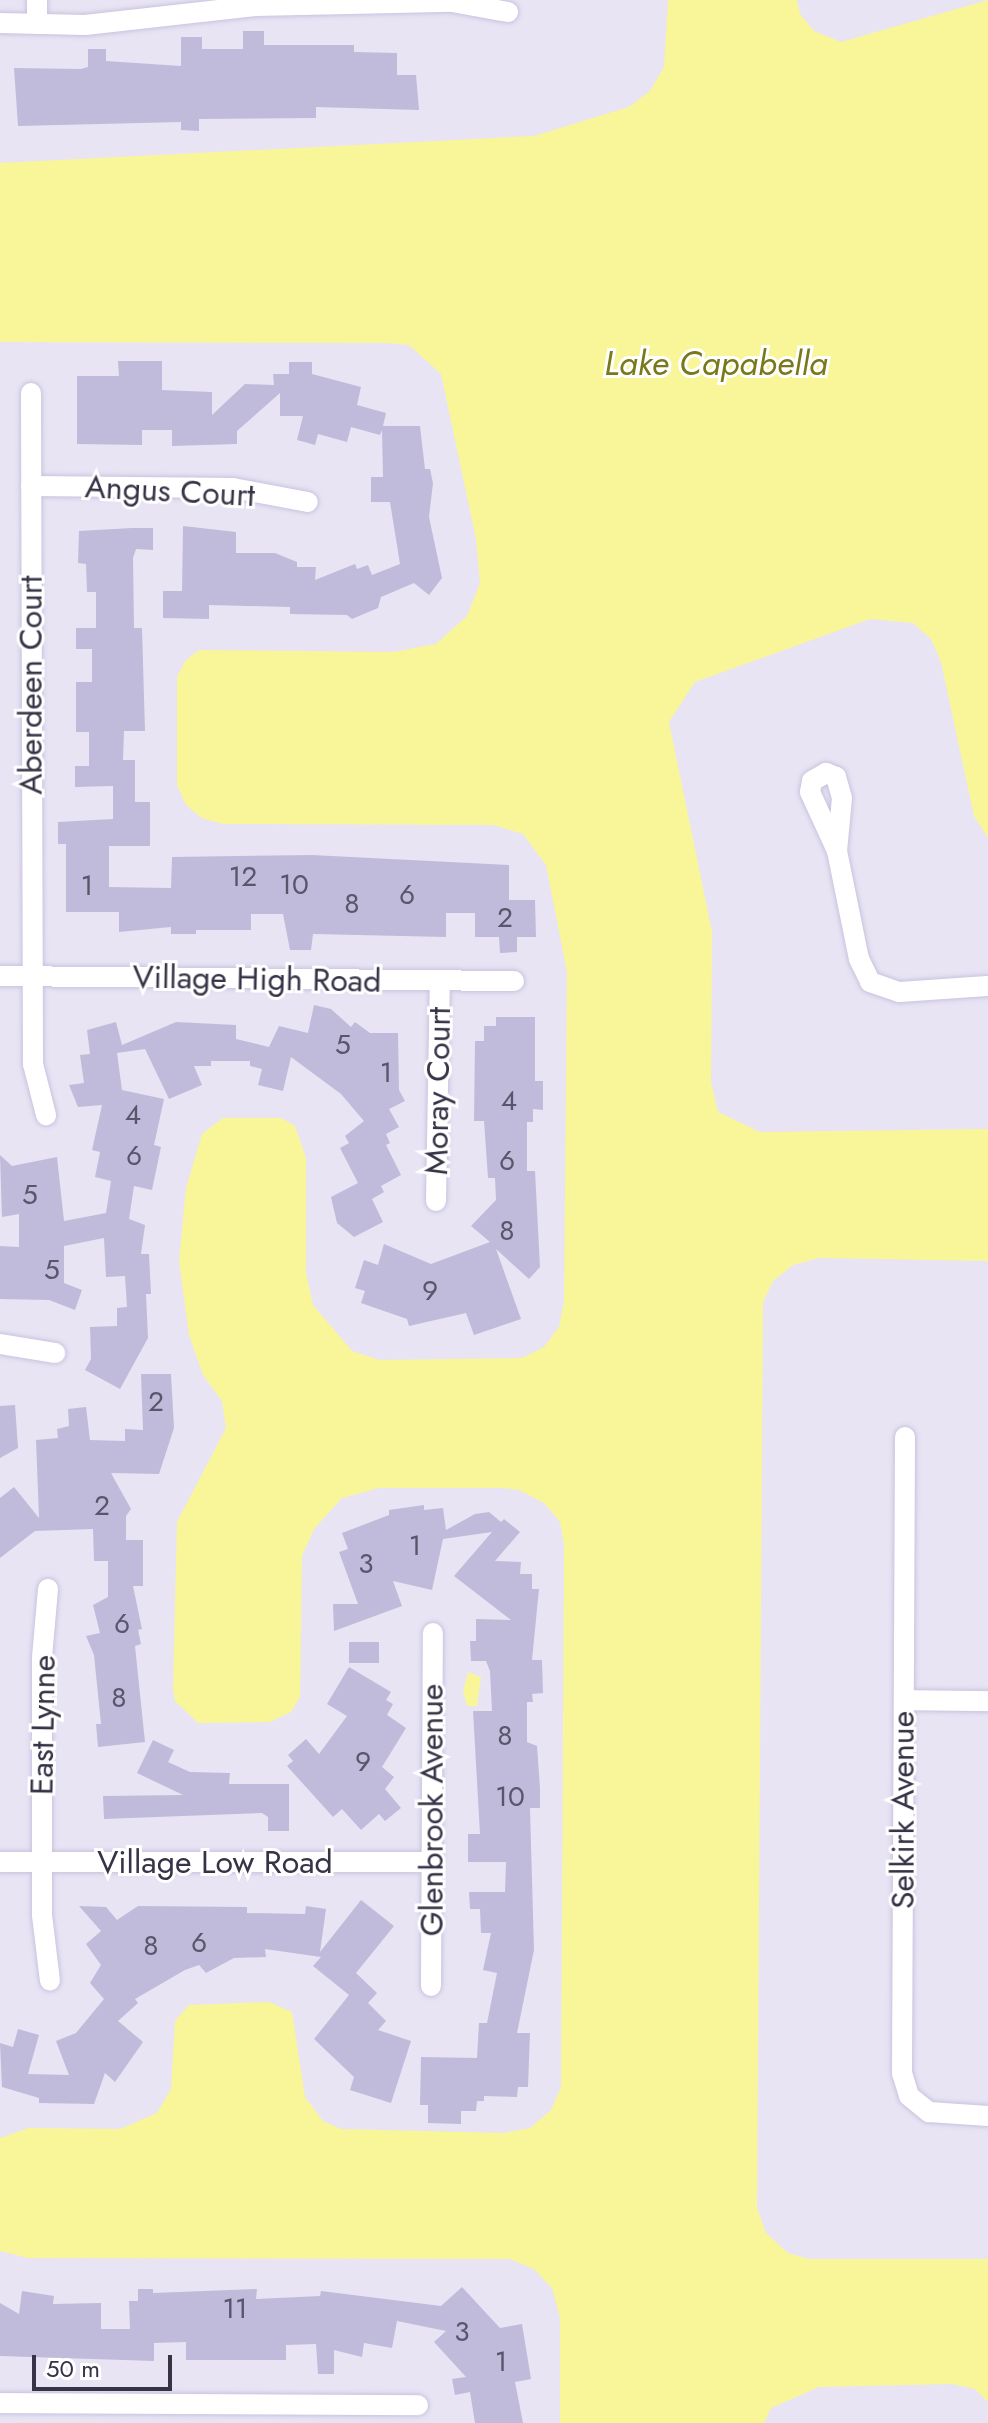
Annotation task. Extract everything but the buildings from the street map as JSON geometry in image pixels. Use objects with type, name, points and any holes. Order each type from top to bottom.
[{"type":"street","points":[[37,0],[37,24]]},
{"type":"street","points":[[0,23],[85,25],[255,6],[452,2],[508,12]]},
{"type":"street","name":"Aberdeen Court","points":[[31,393],[31,976],[33,1064],[46,1115]]},
{"type":"street","name":"Angus Court","points":[[31,486],[233,488],[308,502]]},
{"type":"street","points":[[837,851],[859,959],[870,982],[899,992],[988,986]]},
{"type":"street","name":"Village High Road","points":[[0,976],[514,981]]},
{"type":"street","name":"Moray Court","points":[[436,1201],[440,981]]},
{"type":"street","points":[[0,1344],[55,1353]]},
{"type":"street","name":"Selkirk Avenue","points":[[905,1437],[902,2073],[909,2096],[929,2112],[988,2116]]},
{"type":"street","name":"East Lynne","points":[[48,1589],[42,1657],[42,1862],[50,1981]]},
{"type":"street","name":"Glenbrook Avenue","points":[[431,1986],[433,1633]]},
{"type":"street","points":[[904,1700],[988,1701]]},
{"type":"street","name":"Village Low Road","points":[[0,1862],[430,1862]]},
{"type":"street","points":[[0,2403],[418,2405]]},
{"type":"water","name":"Lake Capabella","points":[[668,0],[797,0],[800,14],[814,31],[841,42],[988,0],[988,838],[974,816],[941,662],[931,639],[913,623],[870,619],[695,682],[669,722],[712,932],[711,1082],[718,1112],[760,1132],[988,1129],[988,1261],[819,1258],[793,1265],[773,1281],[763,1302],[757,2208],[766,2233],[788,2253],[809,2259],[988,2259],[988,2402],[975,2389],[952,2384],[819,2387],[771,2408],[764,2423],[560,2423],[560,2317],[552,2288],[534,2269],[510,2259],[28,2258],[0,2251],[0,2138],[29,2128],[120,2129],[157,2113],[171,2089],[175,2021],[189,2005],[269,2002],[292,2012],[305,2097],[323,2121],[341,2129],[504,2133],[530,2128],[551,2110],[561,2087],[564,1545],[560,1522],[544,1503],[519,1490],[502,1488],[379,1488],[342,1498],[314,1529],[302,1556],[300,1697],[291,1712],[270,1722],[198,1723],[175,1701],[173,1689],[177,1522],[226,1428],[222,1401],[203,1375],[189,1335],[179,1261],[186,1188],[202,1134],[223,1118],[281,1118],[295,1126],[306,1158],[306,1273],[313,1305],[352,1351],[379,1360],[522,1358],[544,1347],[559,1327],[564,1302],[567,972],[546,865],[523,834],[493,825],[223,824],[202,818],[186,805],[177,785],[177,677],[185,661],[199,650],[393,652],[436,644],[467,616],[480,583],[476,539],[441,374],[409,345],[386,343],[0,342],[0,163],[534,136],[629,107],[650,91],[664,67]]},
{"type":"water","points":[[468,1672],[481,1677],[477,1706],[467,1706],[463,1691]]}]
